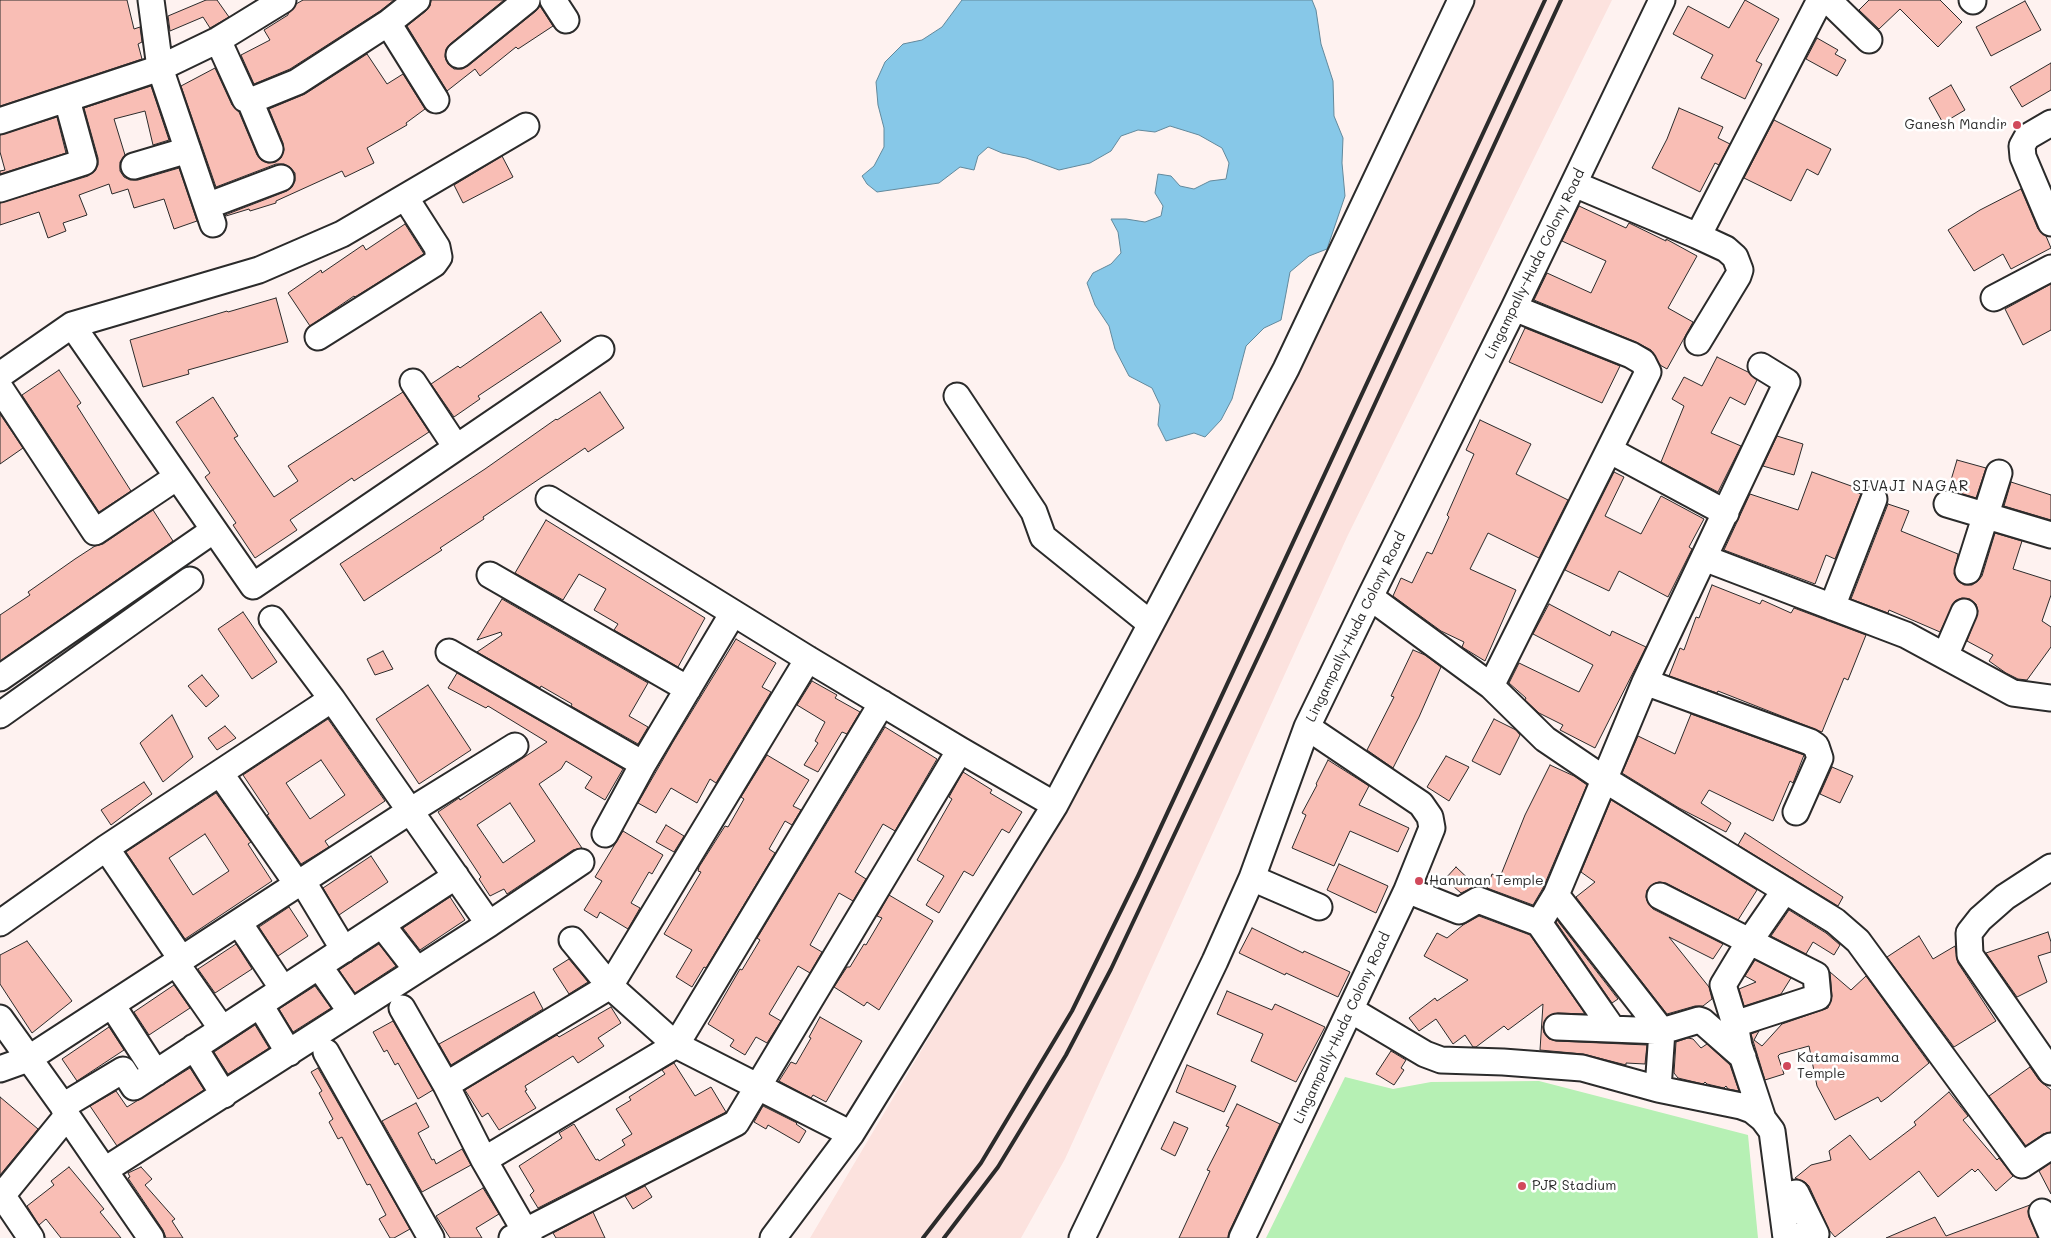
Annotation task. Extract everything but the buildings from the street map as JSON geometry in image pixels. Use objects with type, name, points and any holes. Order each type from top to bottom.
[{"type":"street","points":[[151,0],[160,68],[210,215],[281,178]]},
{"type":"street","points":[[0,121],[160,68],[218,40],[283,0]]},
{"type":"street","points":[[218,40],[245,99],[250,100],[297,82],[388,23],[417,0]]},
{"type":"street","points":[[459,55],[527,0]]},
{"type":"street","points":[[773,1238],[851,1134],[1055,805],[1286,369],[1461,0]]},
{"type":"street","name":"Lingampally-Huda Colony Road","points":[[1242,1238],[1407,890],[1432,828],[1430,818],[1422,804],[1307,727],[1514,308],[1662,0]]},
{"type":"street","points":[[1698,236],[1820,0]]},
{"type":"street","points":[[1828,0],[1869,40]]},
{"type":"street","points":[[388,23],[436,100]]},
{"type":"street","points":[[0,189],[84,162],[67,100]]},
{"type":"street","points":[[250,100],[270,148]]},
{"type":"street","points":[[2051,122],[2027,137],[2022,146],[2023,157],[2051,223]]},
{"type":"street","points":[[0,375],[72,325],[259,270],[342,234],[526,126]]},
{"type":"street","points":[[134,166],[188,150]]},
{"type":"street","points":[[1574,184],[1698,236],[1735,256],[1740,270],[1738,276],[1698,342]]},
{"type":"street","points":[[318,337],[434,264],[439,257],[437,247],[405,197]]},
{"type":"street","points":[[1994,298],[2051,268]]},
{"type":"street","points":[[1491,686],[1648,372],[1643,362],[1632,355],[1514,308]]},
{"type":"street","points":[[72,325],[253,586],[601,349]]},
{"type":"street","points":[[1539,923],[1556,895],[1645,682],[1788,382],[1761,366]]},
{"type":"street","points":[[413,382],[456,447]]},
{"type":"street","points":[[0,388],[95,532],[177,477]]},
{"type":"street","points":[[957,396],[1034,512],[1042,537],[1151,624]]},
{"type":"street","points":[[1609,450],[1726,513]]},
{"type":"street","points":[[1968,571],[1999,473]]},
{"type":"street","points":[[549,499],[808,659],[1055,805]]},
{"type":"street","points":[[1832,607],[1874,499]]},
{"type":"street","points":[[1947,504],[2051,535]]},
{"type":"street","points":[[0,678],[214,530]]},
{"type":"street","points":[[1704,558],[1906,635],[2013,693],[2051,698]]},
{"type":"street","points":[[490,575],[688,689]]},
{"type":"street","points":[[0,715],[190,580]]},
{"type":"street","points":[[1370,597],[1491,686],[1545,739],[1604,779],[1836,921],[1858,941],[2022,1165],[2051,1146]]},
{"type":"street","points":[[1946,656],[1964,612]]},
{"type":"street","points":[[605,834],[643,764],[733,613]]},
{"type":"street","points":[[272,619],[332,699],[489,924]]},
{"type":"street","points":[[450,652],[643,764]]},
{"type":"street","points":[[446,1085],[610,986],[808,659]]},
{"type":"street","points":[[1645,682],[1810,742],[1816,746],[1820,758],[1796,812]]},
{"type":"street","points":[[0,923],[106,848],[332,699]]},
{"type":"street","points":[[484,1160],[676,1045],[882,703]]},
{"type":"street","points":[[1082,1238],[1215,961],[1252,878],[1307,727]]},
{"type":"street","points":[[0,1069],[28,1059],[301,884],[410,811],[515,746]]},
{"type":"street","points":[[402,1008],[446,1085],[522,1236],[736,1122],[960,750]]},
{"type":"street","points":[[220,773],[301,884],[344,950]]},
{"type":"street","points":[[106,848],[222,1029]]},
{"type":"street","points":[[105,1170],[489,924],[581,862]]},
{"type":"street","points":[[2051,867],[2005,898],[1980,919],[1969,933],[1970,955],[2051,1072]]},
{"type":"street","points":[[31,1238],[1,1196],[65,1111],[123,1070],[134,1087],[456,876]]},
{"type":"street","points":[[1252,878],[1319,907]]},
{"type":"street","points":[[1407,890],[1459,911],[1478,900],[1539,923],[1612,1028]]},
{"type":"street","points":[[1763,1119],[1723,986],[1749,942],[1785,890]]},
{"type":"street","points":[[1556,895],[1662,1031],[1658,1089]]},
{"type":"street","points":[[1660,896],[1816,975],[1818,997],[1735,1024]]},
{"type":"street","points":[[239,923],[283,989]]},
{"type":"street","points":[[382,924],[416,970]]},
{"type":"street","points":[[572,940],[610,986],[676,1045],[758,1085],[851,1134]]},
{"type":"street","points":[[319,966],[351,1012]]},
{"type":"street","points":[[112,1005],[156,1073]]},
{"type":"street","points":[[260,1005],[289,1053]]},
{"type":"street","points":[[1351,1010],[1425,1054],[1441,1060],[1503,1062],[1582,1068],[1658,1089],[1741,1106],[1752,1110],[1763,1119],[1772,1131],[1786,1238]]},
{"type":"street","points":[[0,1018],[151,1238]]},
{"type":"street","points":[[1557,1027],[1662,1031],[1699,1020],[1743,1057]]},
{"type":"street","points":[[194,1047],[224,1095]]},
{"type":"street","points":[[326,1052],[431,1238]]},
{"type":"shaded area","points":[[1475,0],[1612,0],[1347,537],[1065,1159],[1021,1238],[810,1238],[1067,805],[1332,296]]},
{"type":"green space","name":"PJR Stadium","points":[[1345,1077],[1393,1089],[1431,1082],[1539,1081],[1748,1135],[1758,1238],[1266,1238]]},
{"type":"water","points":[[962,0],[1312,0],[1316,10],[1321,44],[1333,81],[1334,116],[1343,138],[1342,163],[1345,196],[1327,249],[1309,256],[1290,272],[1281,320],[1264,328],[1246,346],[1232,399],[1221,420],[1205,437],[1194,433],[1166,441],[1158,425],[1160,405],[1152,388],[1129,376],[1115,349],[1109,326],[1095,305],[1087,283],[1093,273],[1111,264],[1121,253],[1118,232],[1111,219],[1145,222],[1161,216],[1163,206],[1155,193],[1158,174],[1171,176],[1180,186],[1194,189],[1210,181],[1226,179],[1229,163],[1222,148],[1199,135],[1170,126],[1155,132],[1138,130],[1121,136],[1111,151],[1090,163],[1059,170],[988,147],[978,156],[974,170],[960,167],[939,183],[877,192],[867,184],[862,176],[874,166],[884,147],[884,128],[878,105],[876,82],[885,62],[903,44],[922,40],[942,27]]},
{"type":"railway","points":[[923,1238],[981,1163],[1072,1011],[1138,876],[1545,0]]},
{"type":"railway","points":[[944,1238],[998,1167],[1066,1055],[1111,969],[1267,638],[1561,0]]},
{"type":"place","name":"Ganesh Mandir","points":[[2017,125]]},
{"type":"place","name":"Hanuman Temple","points":[[1419,881]]},
{"type":"place","name":"Katamaisamma Temple","points":[[1787,1066]]},
{"type":"place","name":"PJR Stadium","points":[[1522,1186]]},
{"type":"district","name":"SIVAJI NAGAR","points":[[1911,486]]}]
